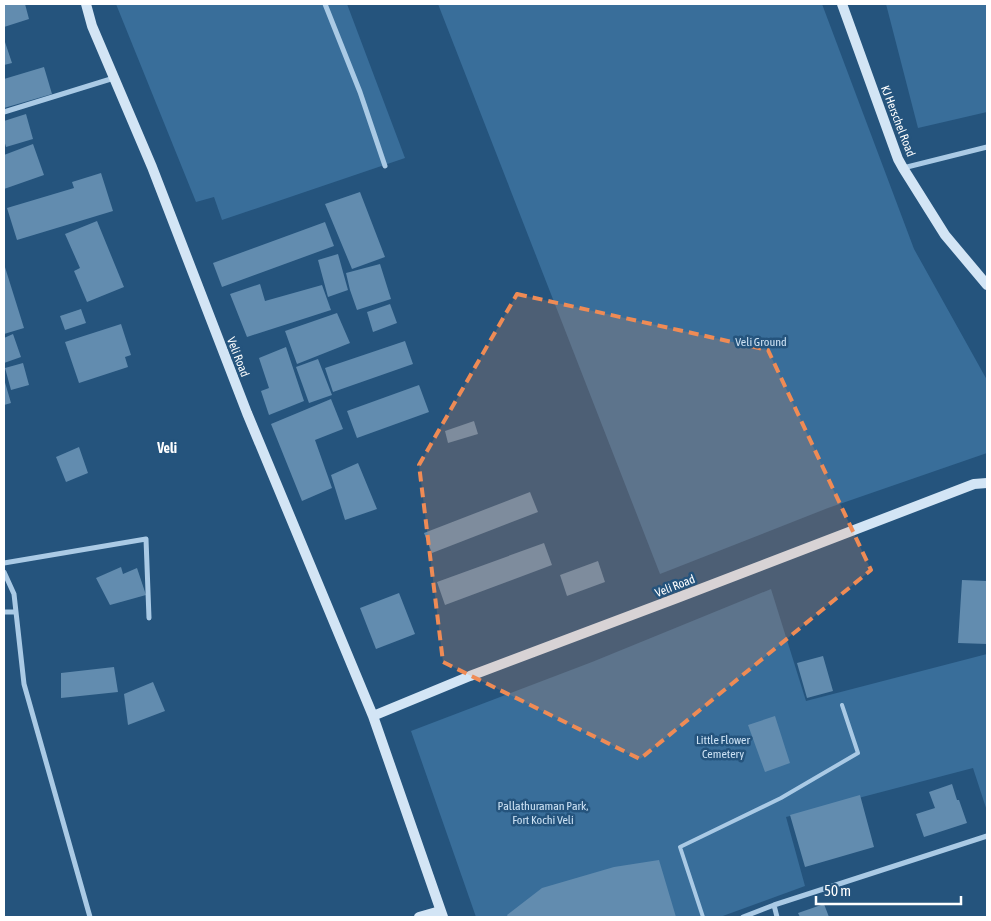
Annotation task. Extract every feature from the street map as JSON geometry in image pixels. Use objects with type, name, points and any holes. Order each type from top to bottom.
[{"type":"main road","name":"Veli Road","points":[[86,4],[92,26],[152,167],[247,413],[373,716],[441,914]]},
{"type":"main road","name":"KJ Herschel Road","points":[[842,4],[898,159],[945,235],[987,285]]},
{"type":"main road","name":"Veli Road","points":[[373,716],[470,676],[974,484],[987,483]]},
{"type":"main road","points":[[419,917],[441,914]]},
{"type":"street","points":[[325,4],[360,92],[385,166]]},
{"type":"street","points":[[4,112],[114,78]]},
{"type":"street","points":[[903,168],[987,147]]},
{"type":"street","points":[[4,563],[146,539],[149,618]]},
{"type":"street","points":[[4,572],[14,594],[24,684],[90,917]]},
{"type":"street","points":[[4,612],[16,612]]},
{"type":"street","points":[[743,917],[774,904],[987,836]]},
{"type":"street","points":[[774,904],[777,917]]},
{"type":"lane","points":[[703,917],[680,847],[781,798],[858,753],[842,705]]},
{"type":"highlighted area","points":[[517,294],[768,350],[871,570],[640,759],[443,662],[419,465]]},
{"type":"green space","points":[[116,4],[347,4],[405,158],[222,220],[214,197],[196,202]]},
{"type":"green space","name":"Veli Ground","points":[[438,4],[822,4],[914,249],[987,380],[987,453],[828,508],[660,574]]},
{"type":"green space","points":[[886,4],[987,4],[987,112],[918,128]]},
{"type":"green space","points":[[771,589],[806,701],[987,654],[987,811],[973,768],[786,817],[805,886],[720,917],[476,917],[411,731],[592,662]]},
{"type":"building","points":[[4,4],[25,4],[29,19],[4,27]]},
{"type":"building","points":[[4,42],[12,63],[4,65]]},
{"type":"building","points":[[44,67],[52,94],[4,108],[4,79]]},
{"type":"building","points":[[26,114],[33,139],[6,147],[4,121]]},
{"type":"building","points":[[33,144],[44,175],[4,189],[4,155]]},
{"type":"building","points":[[101,173],[113,211],[17,240],[7,208],[74,188],[72,182]]},
{"type":"building","points":[[360,192],[385,257],[352,269],[325,204]]},
{"type":"building","points":[[97,221],[124,287],[87,302],[74,271],[80,268],[65,234]]},
{"type":"building","points":[[325,222],[334,246],[222,287],[213,263]]},
{"type":"building","points":[[338,254],[348,290],[328,297],[318,260]]},
{"type":"building","points":[[4,264],[24,328],[4,334]]},
{"type":"building","points":[[380,264],[391,299],[357,310],[346,273]]},
{"type":"building","points":[[260,284],[265,301],[322,285],[331,310],[247,337],[230,294]]},
{"type":"building","points":[[390,304],[397,323],[373,332],[367,312]]},
{"type":"building","points":[[81,309],[86,323],[65,330],[60,316]]},
{"type":"building","points":[[337,313],[350,343],[297,364],[285,331]]},
{"type":"building","points":[[121,324],[131,355],[125,357],[128,367],[79,383],[65,342]]},
{"type":"building","points":[[13,334],[21,357],[4,363],[4,338]]},
{"type":"building","points":[[405,341],[413,364],[333,392],[325,368]]},
{"type":"building","points":[[286,347],[304,401],[269,415],[261,391],[269,388],[259,358]]},
{"type":"building","points":[[318,359],[332,395],[309,403],[296,367]]},
{"type":"building","points":[[23,363],[29,385],[11,390],[5,368]]},
{"type":"building","points":[[4,379],[11,403],[4,405]]},
{"type":"building","points":[[419,385],[429,412],[357,438],[347,411]]},
{"type":"building","points":[[331,399],[343,429],[315,440],[332,488],[302,501],[271,424]]},
{"type":"building","points":[[474,421],[478,434],[448,443],[445,431]]},
{"type":"building","points":[[79,447],[88,473],[66,482],[56,457]]},
{"type":"building","points":[[358,463],[377,509],[345,520],[331,475]]},
{"type":"building","points":[[530,492],[538,512],[432,553],[424,533]]},
{"type":"building","points":[[544,543],[552,565],[445,605],[437,582]]},
{"type":"building","points":[[598,561],[605,582],[567,596],[560,575]]},
{"type":"building","points":[[121,567],[123,574],[137,568],[146,595],[110,605],[96,578]]},
{"type":"building","points":[[962,580],[987,581],[987,644],[958,643]]},
{"type":"building","points":[[399,593],[415,634],[376,649],[360,608]]},
{"type":"building","points":[[823,656],[833,691],[807,698],[797,663]]},
{"type":"building","points":[[114,667],[118,692],[61,698],[61,673]]},
{"type":"building","points":[[153,682],[165,711],[128,725],[124,694]]},
{"type":"building","points":[[775,716],[790,763],[765,772],[748,725]]},
{"type":"building","points":[[952,784],[967,823],[924,837],[916,814],[935,808],[929,792]]},
{"type":"building","points":[[860,795],[874,847],[805,867],[790,815]]},
{"type":"building","points":[[659,860],[676,917],[508,917],[507,915],[542,888],[614,867]]},
{"type":"building","points":[[824,904],[829,917],[800,917],[798,913]]},
{"type":"district","name":"Veli","points":[[167,448]]},
{"type":"park label","name":"Little Flower Cemetery","points":[[723,747]]},
{"type":"park label","name":"Pallathuraman Park, Fort Kochi Veli","points":[[543,813]]}]
